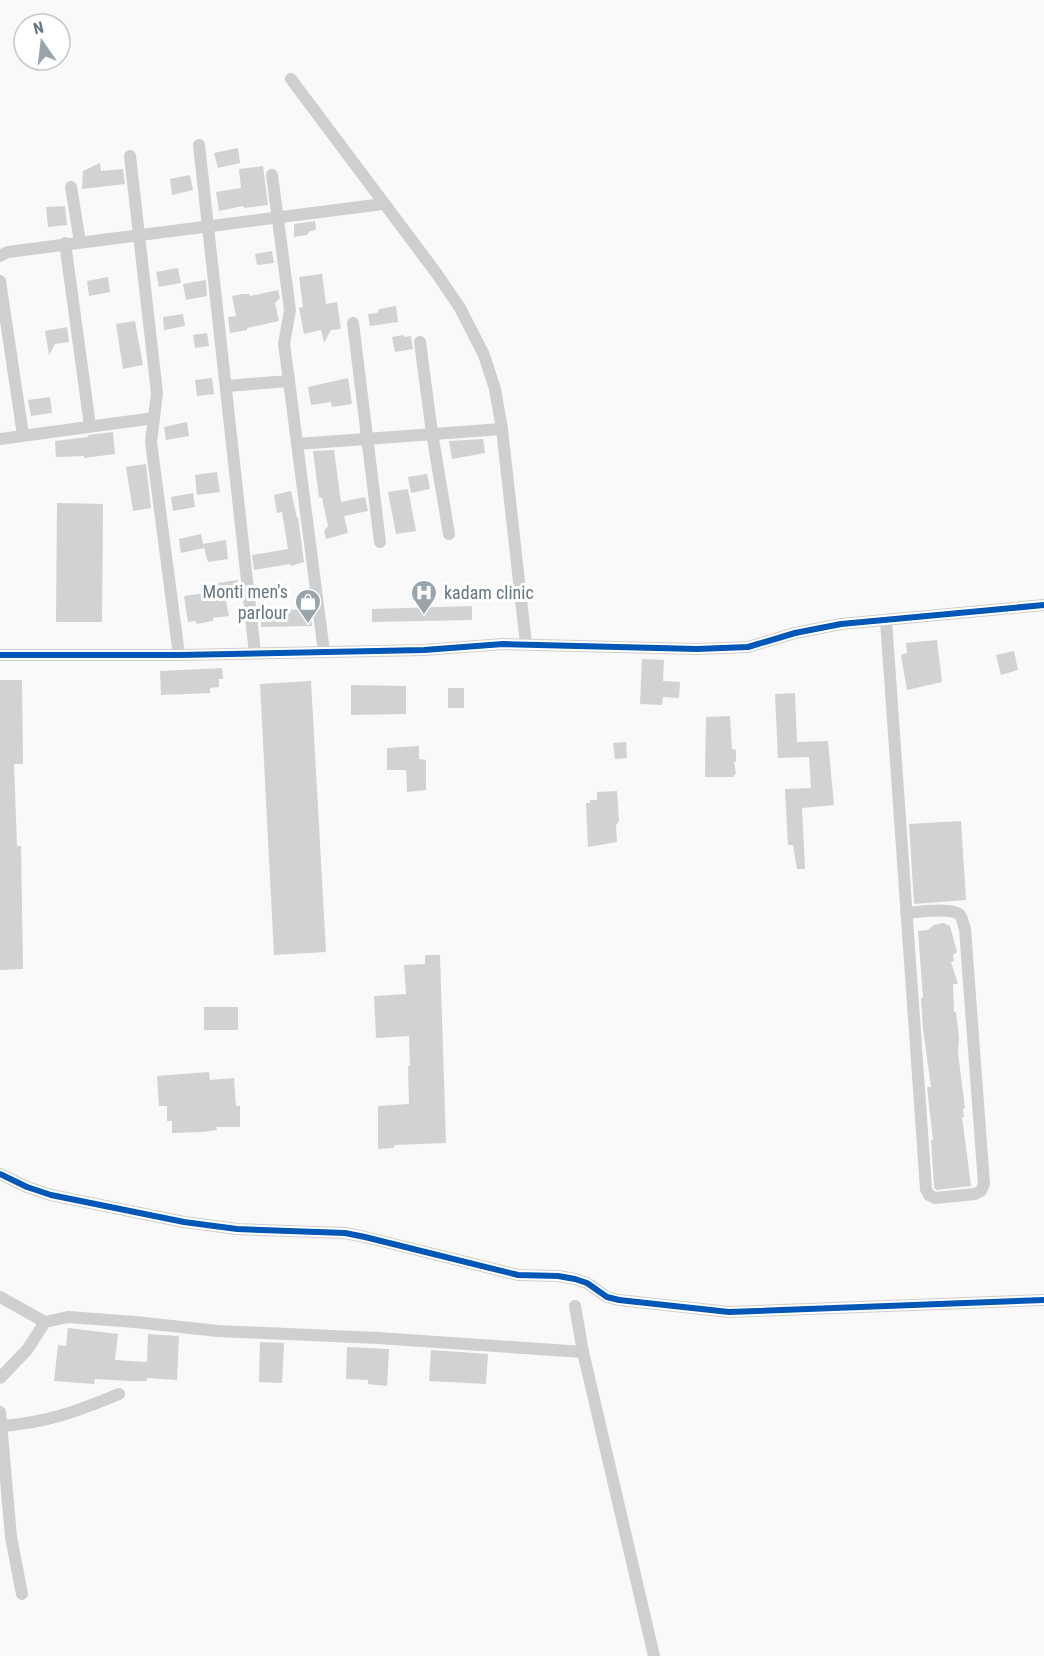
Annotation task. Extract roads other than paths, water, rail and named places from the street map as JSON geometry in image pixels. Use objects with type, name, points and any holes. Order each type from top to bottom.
[{"type":"street","points":[[291,79],[460,308],[484,355],[495,389],[502,429],[526,644]]},
{"type":"street","points":[[199,145],[255,653]]},
{"type":"street","points":[[130,156],[157,393],[151,442],[179,655]]},
{"type":"street","points":[[272,175],[290,310],[284,344],[324,652]]},
{"type":"street","points":[[71,187],[80,242]]},
{"type":"street","points":[[0,256],[8,252],[65,243],[383,204]]},
{"type":"street","points":[[65,243],[90,426]]},
{"type":"street","points":[[0,281],[23,435]]},
{"type":"street","points":[[353,323],[380,542]]},
{"type":"street","points":[[420,342],[449,534]]},
{"type":"street","points":[[226,386],[289,381]]},
{"type":"street","points":[[0,438],[154,418]]},
{"type":"street","points":[[297,444],[502,429]]},
{"type":"street","points":[[0,655],[179,655],[424,650],[503,644],[696,649],[748,647],[795,633],[830,626],[1044,605]]},
{"type":"street","points":[[886,620],[906,913],[926,1189],[929,1196],[935,1197],[975,1194],[981,1191],[984,1184],[965,929],[958,913],[950,911],[906,913]]},
{"type":"street","points":[[0,1174],[27,1187],[77,1201],[218,1227],[365,1236],[518,1275],[558,1276],[574,1279],[588,1283],[607,1297],[636,1302],[748,1312],[1044,1300]]},
{"type":"street","points":[[0,1297],[45,1322]]},
{"type":"street","points":[[575,1306],[583,1352],[654,1656]]},
{"type":"street","points":[[0,1378],[27,1350],[45,1322],[60,1318],[135,1322],[218,1331],[378,1338],[583,1352]]},
{"type":"street","points":[[1,1426],[45,1421],[74,1413],[119,1394]]},
{"type":"street","points":[[0,1412],[11,1537],[22,1594]]},
{"type":"place","name":"kadam clinic","points":[[424,616]]},
{"type":"place","name":"Monti men's parlour","points":[[308,625]]}]
